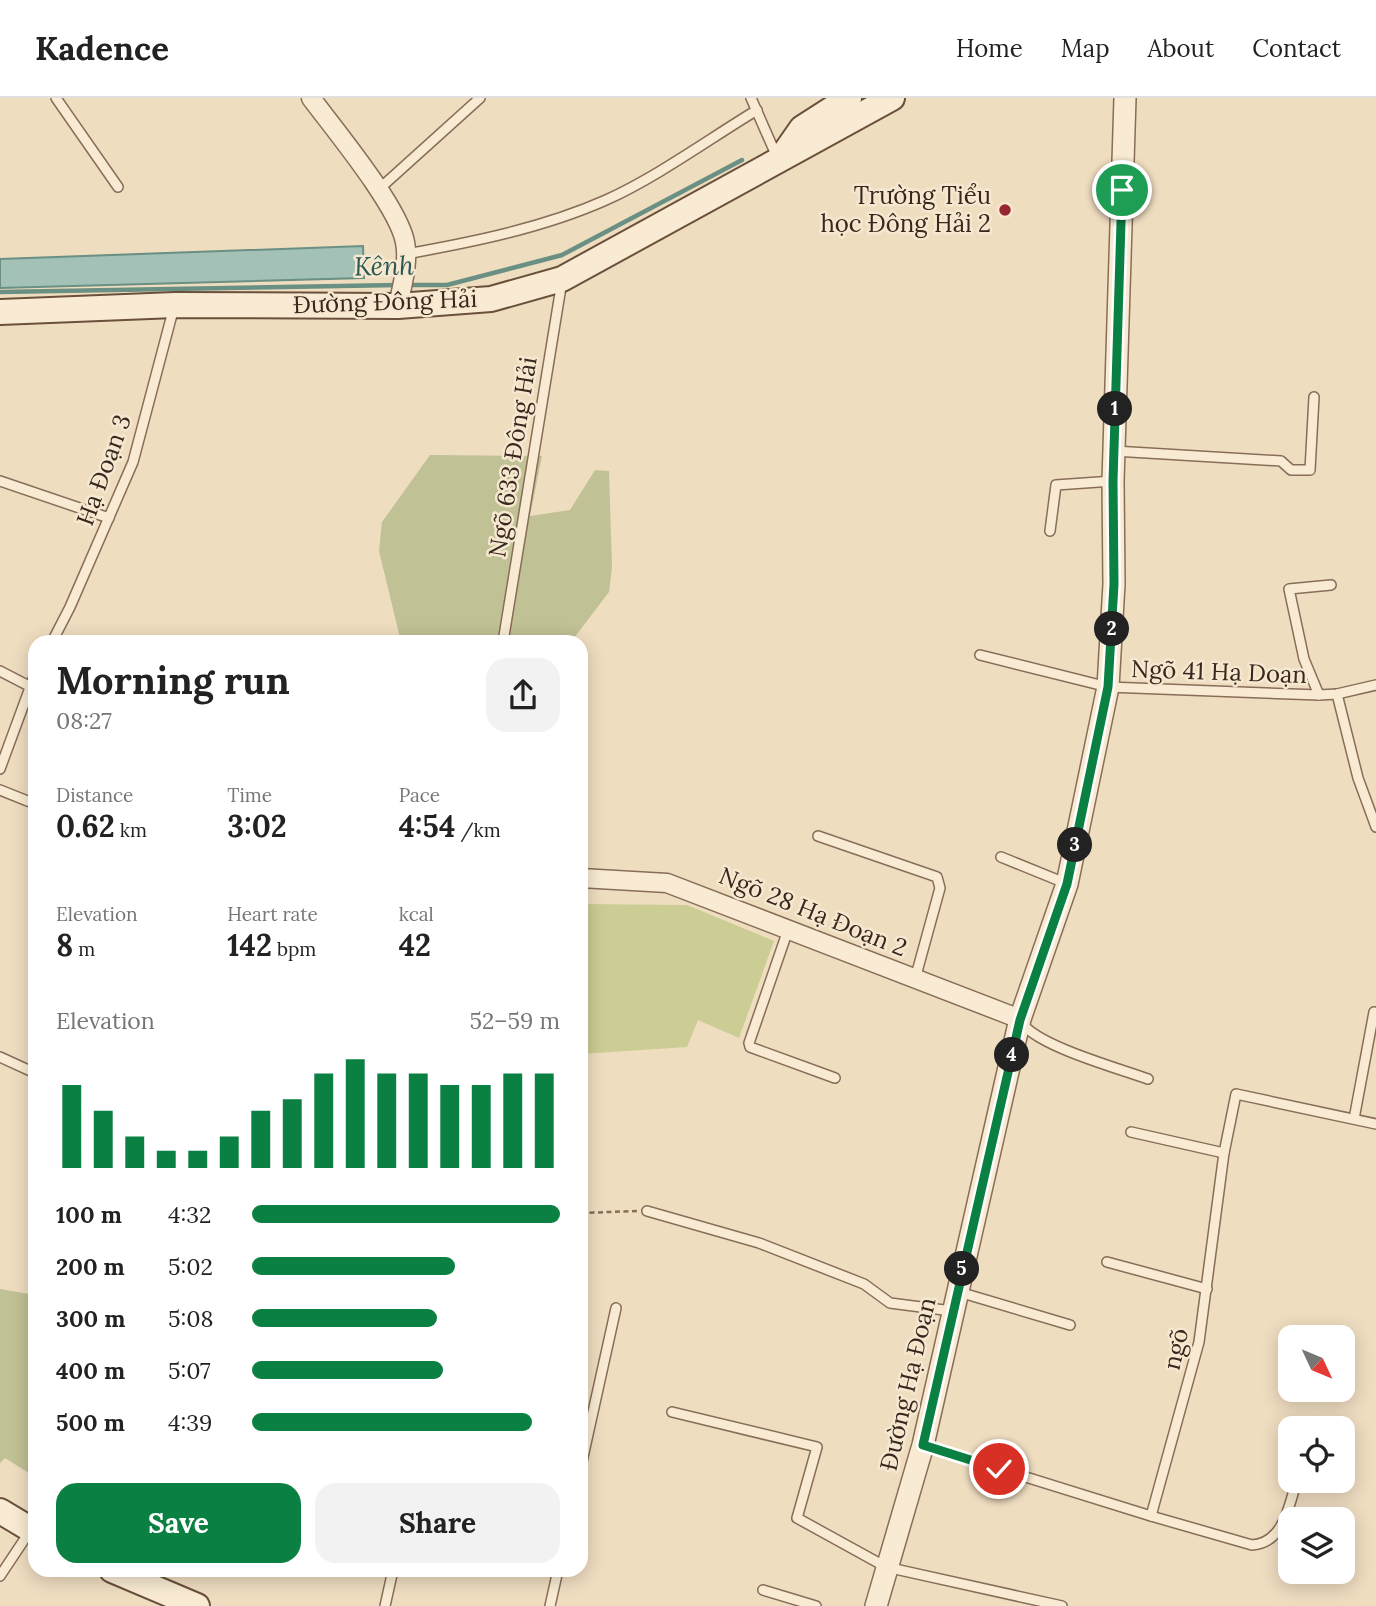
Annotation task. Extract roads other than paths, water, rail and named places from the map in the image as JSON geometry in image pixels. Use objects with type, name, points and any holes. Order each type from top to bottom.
[{"type":"main road","name":"Đường Đông Hải","points":[[779,162],[802,128],[849,98]]},
{"type":"main road","name":"Đường Đông Hải","points":[[0,312],[175,305],[492,299],[562,279],[892,98]]},
{"type":"main road","points":[[0,1511],[28,1527]]},
{"type":"main road","points":[[125,1577],[169,1601],[197,1606]]},
{"type":"street","points":[[311,98],[378,190],[404,239],[406,254],[399,301]]},
{"type":"street","name":"Đường Hạ Đoạn","points":[[876,1606],[923,1445],[1020,1020],[1067,884],[1108,687],[1114,584],[1113,481],[1125,98]]},
{"type":"street","name":"Ngõ 28 Hạ Đoạn 2","points":[[588,878],[613,877],[667,883],[1020,1020]]},
{"type":"lane","points":[[55,98],[118,187]]},
{"type":"lane","points":[[378,190],[480,98]]},
{"type":"lane","points":[[751,98],[779,162]]},
{"type":"lane","points":[[406,254],[459,245],[527,227],[607,200],[757,110]]},
{"type":"lane","name":"Ngõ 633 Đông Hải","points":[[504,635],[562,279]]},
{"type":"lane","name":"Hạ Đoạn 3","points":[[55,635],[133,462],[175,305]]},
{"type":"lane","points":[[1114,451],[1281,461],[1291,470],[1310,470],[1314,397]]},
{"type":"lane","points":[[0,481],[109,518]]},
{"type":"lane","points":[[1050,531],[1056,485],[1113,481]]},
{"type":"lane","points":[[1319,695],[1304,659],[1289,589],[1331,586]]},
{"type":"lane","name":"Ngõ 41 Hạ Doạn","points":[[980,655],[1108,687],[1319,695],[1337,694],[1376,685]]},
{"type":"lane","points":[[0,671],[28,685]]},
{"type":"lane","points":[[0,769],[28,689]]},
{"type":"lane","points":[[1337,694],[1358,778],[1376,824]]},
{"type":"lane","points":[[0,790],[28,801]]},
{"type":"lane","points":[[818,836],[937,877],[940,888],[915,979]]},
{"type":"lane","points":[[1001,857],[1067,884]]},
{"type":"lane","points":[[788,930],[749,1043],[750,1047],[835,1078]]},
{"type":"lane","points":[[1354,1119],[1374,1012]]},
{"type":"lane","points":[[1020,1020],[1024,1027],[1041,1039],[1148,1079]]},
{"type":"lane","points":[[0,1057],[28,1070]]},
{"type":"lane","name":"ngõ","points":[[1151,1516],[1199,1342],[1224,1153],[1236,1094],[1376,1124]]},
{"type":"lane","points":[[1131,1132],[1224,1153]]},
{"type":"lane","points":[[648,1211],[759,1243],[864,1284],[890,1303],[954,1301],[1070,1325]]},
{"type":"lane","points":[[1107,1262],[1207,1289]]},
{"type":"lane","points":[[588,1434],[616,1308]]},
{"type":"lane","points":[[672,1412],[817,1447],[797,1518],[886,1567],[1062,1606]]},
{"type":"lane","points":[[923,1445],[1252,1545],[1269,1541],[1282,1526],[1293,1493]]},
{"type":"lane","points":[[0,1576],[28,1537]]},
{"type":"lane","points":[[385,1606],[391,1577]]},
{"type":"lane","points":[[550,1606],[556,1577]]},
{"type":"lane","points":[[763,1590],[816,1606]]},
{"type":"water","points":[[363,246],[364,278],[0,288],[0,259]]},
{"type":"waterway","name":"Kênh","points":[[407,285],[447,285],[562,255],[742,160]]},
{"type":"waterway","name":"Kênh","points":[[0,292],[398,285]]},
{"type":"place","name":"Trường Tiểu học Đông Hải 2","points":[[1005,210]]}]
